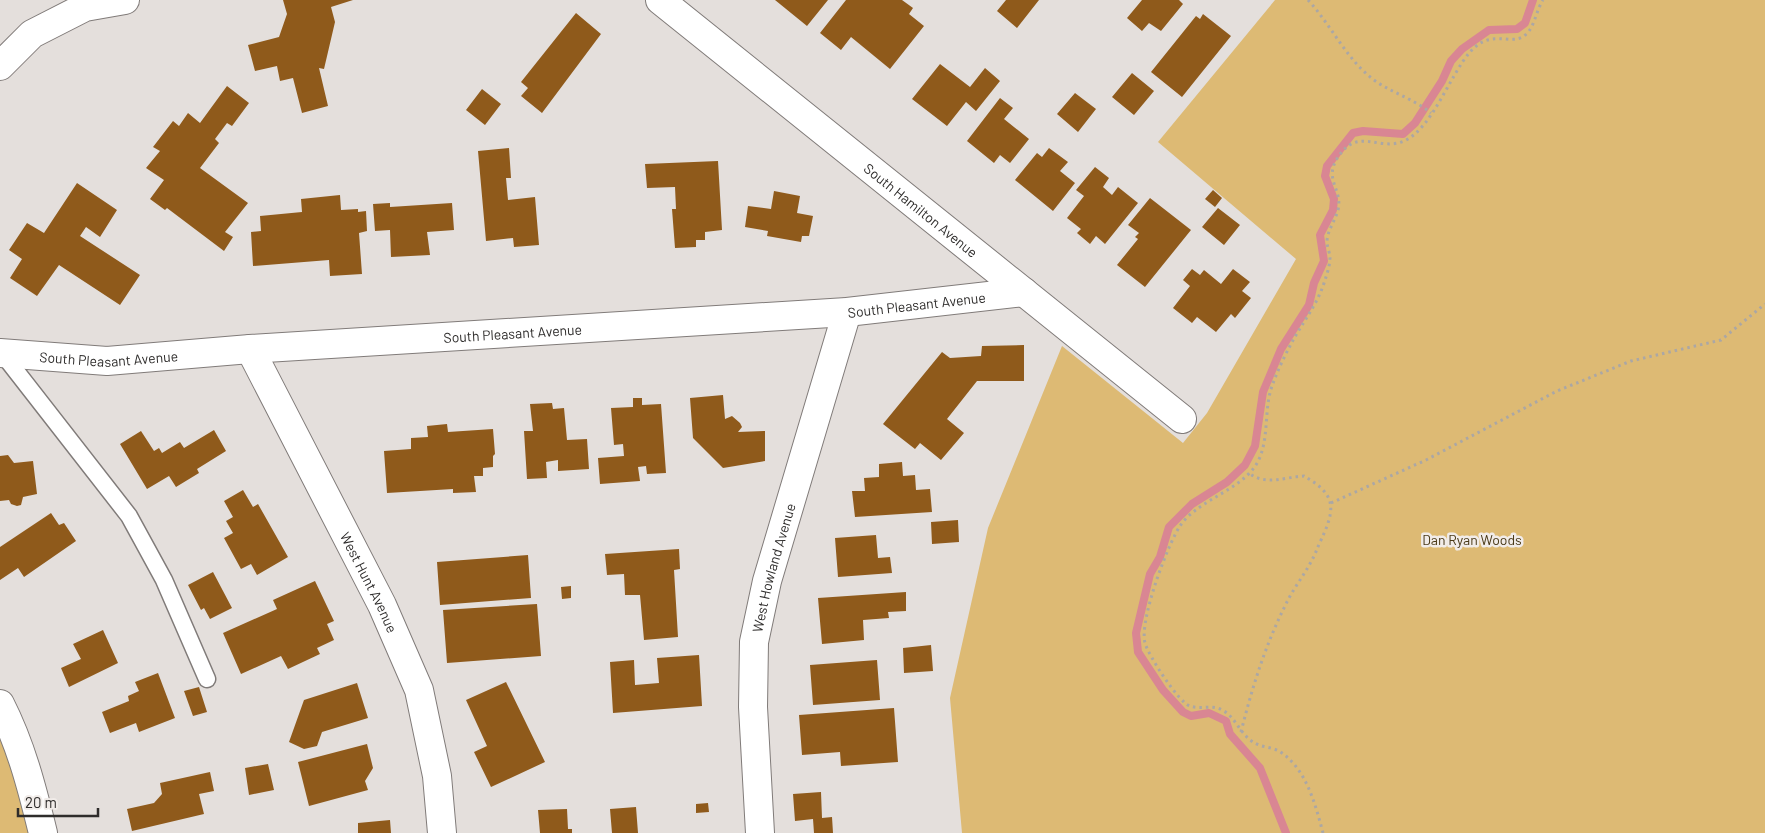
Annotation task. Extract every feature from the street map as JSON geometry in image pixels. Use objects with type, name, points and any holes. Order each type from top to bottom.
[{"type":"street","points":[[0,66],[32,34],[79,3],[125,0]]},
{"type":"street","name":"South Hamilton Avenue","points":[[660,0],[1182,419]]},
{"type":"street","name":"South Pleasant Avenue","points":[[1,353],[108,360],[250,349],[847,312],[1024,292]]},
{"type":"street","name":"West Howland Avenue","points":[[760,833],[752,707],[754,642],[767,581],[847,312]]},
{"type":"street","name":"West Hunt Avenue","points":[[250,349],[382,605],[419,690],[437,776],[442,833]]},
{"type":"street","points":[[0,704],[13,729],[31,783],[43,833]]},
{"type":"lane","points":[[1,353],[129,516],[164,580],[207,679]]},
{"type":"path","points":[[1308,0],[1324,18],[1344,49],[1361,69],[1376,82],[1419,103],[1431,113]]},
{"type":"path","points":[[1323,833],[1304,776],[1288,758],[1275,749],[1255,744],[1241,732],[1226,712],[1216,706],[1190,706],[1180,700],[1145,643],[1144,626],[1152,595],[1181,524],[1195,510],[1249,473],[1259,460],[1265,441],[1272,388],[1291,344],[1312,311],[1325,282],[1330,257],[1327,242],[1338,211],[1340,196],[1332,183],[1332,170],[1335,163],[1352,144],[1363,139],[1389,144],[1405,141],[1418,130],[1431,113],[1459,65],[1472,49],[1484,39],[1509,40],[1522,37],[1530,29],[1543,0]]},
{"type":"path","points":[[1331,503],[1426,460],[1557,391],[1631,361],[1721,340],[1765,304]]},
{"type":"path","points":[[1241,732],[1252,688],[1265,650],[1286,603],[1313,560],[1328,522],[1331,503],[1324,491],[1304,476],[1257,480],[1249,473]]},
{"type":"green space","name":"Dan Ryan Woods","points":[[1275,0],[1765,0],[1765,833],[962,833],[950,698],[988,528],[1062,346],[1183,443],[1207,413],[1296,259],[1158,142]]},
{"type":"green space","points":[[0,737],[17,779],[30,833],[0,833]]},
{"type":"building","points":[[283,0],[353,0],[331,7],[335,22],[324,69],[319,68],[328,106],[302,113],[293,78],[280,81],[277,66],[255,71],[248,45],[279,37],[287,14]]},
{"type":"building","points":[[775,0],[828,0],[807,26]]},
{"type":"building","points":[[846,0],[902,0],[913,8],[909,14],[924,26],[890,69],[851,37],[841,50],[820,33]]},
{"type":"building","points":[[1006,0],[1039,0],[1017,28],[997,11]]},
{"type":"building","points":[[1142,0],[1179,0],[1183,4],[1161,31],[1149,23],[1142,31],[1127,18]]},
{"type":"building","points":[[576,13],[601,34],[542,113],[521,96],[528,88],[521,82]]},
{"type":"building","points":[[1203,14],[1231,36],[1182,97],[1151,72],[1196,16],[1200,19]]},
{"type":"building","points":[[940,64],[970,87],[985,68],[1000,81],[976,111],[966,102],[947,126],[912,99]]},
{"type":"building","points":[[1132,73],[1154,91],[1134,115],[1112,97]]},
{"type":"building","points":[[227,86],[249,103],[232,126],[227,123],[215,139],[219,143],[200,168],[248,203],[225,232],[233,237],[224,251],[167,208],[165,210],[150,199],[164,180],[146,168],[160,151],[153,147],[173,121],[179,126],[188,113],[200,123]]},
{"type":"building","points":[[482,89],[501,104],[485,125],[466,110]]},
{"type":"building","points":[[1075,93],[1096,109],[1078,132],[1057,114]]},
{"type":"building","points":[[1000,98],[1013,108],[1004,119],[1029,139],[1010,163],[1000,155],[994,163],[967,141]]},
{"type":"building","points":[[509,148],[511,178],[506,178],[508,200],[535,197],[539,245],[514,247],[513,238],[486,241],[478,151]]},
{"type":"building","points":[[1049,148],[1068,162],[1060,171],[1075,183],[1053,211],[1015,180],[1037,153],[1042,157]]},
{"type":"building","points":[[718,161],[722,230],[705,232],[705,240],[696,240],[696,247],[675,248],[672,209],[676,209],[675,187],[647,188],[645,164]]},
{"type":"building","points":[[1095,167],[1109,178],[1103,187],[1112,195],[1118,187],[1138,203],[1105,244],[1096,236],[1090,244],[1077,233],[1081,229],[1067,218],[1084,196],[1076,190]]},
{"type":"building","points":[[77,183],[117,210],[100,237],[86,227],[80,236],[140,275],[120,305],[59,265],[37,296],[10,278],[22,259],[9,250],[27,223],[44,233]]},
{"type":"building","points":[[1213,190],[1222,198],[1215,207],[1205,199]]},
{"type":"building","points":[[774,191],[800,196],[797,213],[813,216],[809,236],[802,236],[801,242],[767,236],[768,231],[745,227],[748,206],[771,209]]},
{"type":"building","points":[[340,195],[341,210],[358,209],[358,212],[366,211],[367,231],[359,233],[362,274],[330,276],[329,260],[253,266],[251,232],[261,231],[260,216],[302,212],[301,199]]},
{"type":"building","points":[[1150,198],[1191,230],[1145,287],[1117,265],[1138,239],[1135,237],[1139,233],[1128,225]]},
{"type":"building","points":[[390,203],[390,207],[452,203],[454,230],[427,232],[430,255],[391,257],[390,230],[375,231],[373,204]]},
{"type":"building","points":[[1218,208],[1240,225],[1224,245],[1202,227]]},
{"type":"building","points":[[1192,269],[1200,275],[1204,270],[1221,284],[1233,269],[1250,282],[1242,291],[1251,298],[1235,318],[1231,314],[1216,332],[1197,317],[1192,323],[1173,308],[1190,286],[1183,280]]},
{"type":"building","points":[[1024,345],[1024,381],[977,381],[947,419],[964,433],[941,460],[920,443],[915,449],[883,424],[942,352],[950,358],[981,356],[982,346]]},
{"type":"building","points":[[723,395],[725,419],[732,416],[740,423],[742,427],[738,432],[765,431],[765,461],[723,468],[693,438],[690,398]]},
{"type":"building","points":[[633,398],[642,398],[642,405],[661,404],[666,473],[647,474],[646,466],[638,467],[640,481],[600,484],[598,458],[624,456],[623,444],[614,445],[611,408],[633,407]]},
{"type":"building","points":[[552,403],[553,409],[564,408],[567,440],[587,439],[589,469],[558,471],[558,460],[546,462],[547,478],[527,479],[524,431],[533,431],[530,404]]},
{"type":"building","points":[[447,424],[448,432],[493,429],[495,454],[493,456],[493,467],[483,468],[483,476],[474,476],[476,492],[453,493],[453,489],[387,493],[384,451],[411,449],[411,438],[428,437],[427,426]]},
{"type":"building","points":[[214,430],[226,451],[197,469],[199,473],[176,487],[169,476],[147,489],[120,444],[141,431],[154,451],[159,448],[162,453],[180,442],[184,448]]},
{"type":"building","points":[[8,455],[14,463],[33,461],[37,494],[23,497],[21,505],[17,506],[11,504],[9,500],[0,501],[0,456]]},
{"type":"building","points":[[902,462],[903,476],[915,475],[916,490],[930,489],[932,512],[855,517],[852,491],[865,491],[864,478],[879,477],[879,464]]},
{"type":"building","points":[[243,490],[253,507],[258,504],[288,557],[257,575],[251,564],[241,569],[224,538],[233,533],[226,521],[233,517],[224,501]]},
{"type":"building","points":[[51,513],[59,525],[64,523],[76,541],[24,577],[18,568],[0,580],[0,547]]},
{"type":"building","points":[[958,520],[959,542],[932,544],[931,522]]},
{"type":"building","points":[[876,535],[878,558],[890,557],[892,573],[838,577],[835,538]]},
{"type":"building","points":[[679,549],[680,569],[674,570],[678,637],[644,640],[640,595],[625,595],[624,574],[607,575],[605,554]]},
{"type":"building","points":[[528,555],[531,598],[440,605],[437,562]]},
{"type":"building","points":[[213,572],[232,608],[210,619],[204,608],[201,610],[188,585]]},
{"type":"building","points":[[315,581],[334,621],[327,624],[334,640],[317,648],[320,654],[288,669],[281,656],[241,674],[223,633],[277,609],[273,600]]},
{"type":"building","points":[[571,586],[571,598],[562,599],[561,587]]},
{"type":"building","points":[[906,592],[906,611],[888,612],[889,618],[863,620],[864,640],[822,644],[818,598]]},
{"type":"building","points":[[537,604],[541,656],[447,663],[443,610]]},
{"type":"building","points":[[103,630],[118,663],[69,687],[61,668],[81,659],[73,644]]},
{"type":"building","points":[[931,645],[933,671],[904,673],[903,648]]},
{"type":"building","points":[[699,655],[702,706],[613,713],[610,662],[634,660],[635,685],[659,683],[657,658]]},
{"type":"building","points":[[877,660],[880,700],[813,705],[810,665]]},
{"type":"building","points":[[158,673],[175,718],[139,732],[136,723],[110,733],[102,712],[129,701],[128,696],[139,691],[135,682]]},
{"type":"building","points":[[506,682],[545,762],[491,787],[474,752],[487,746],[466,700]]},
{"type":"building","points":[[357,683],[368,718],[322,732],[317,746],[304,749],[289,742],[304,700]]},
{"type":"building","points":[[199,687],[207,712],[193,716],[184,691]]},
{"type":"building","points":[[894,708],[898,762],[841,766],[840,752],[802,755],[799,715]]},
{"type":"building","points":[[367,744],[373,768],[365,781],[368,790],[309,806],[298,762]]},
{"type":"building","points":[[268,764],[274,790],[249,795],[245,768]]},
{"type":"building","points":[[210,772],[214,791],[199,794],[204,814],[132,831],[127,809],[154,803],[162,794],[160,783]]},
{"type":"building","points":[[821,792],[822,818],[832,817],[833,833],[814,833],[813,819],[795,821],[793,794]]},
{"type":"building","points":[[708,803],[709,812],[696,813],[696,804]]},
{"type":"building","points":[[636,807],[638,833],[612,833],[610,809]]},
{"type":"building","points":[[567,809],[568,829],[572,829],[572,833],[540,833],[538,810]]},
{"type":"building","points":[[390,820],[391,833],[358,833],[358,823]]},
{"type":"waterway","points":[[1286,833],[1260,768],[1230,734],[1226,721],[1209,713],[1191,716],[1183,712],[1163,690],[1138,652],[1136,633],[1150,574],[1160,557],[1169,527],[1192,504],[1227,482],[1245,465],[1255,446],[1263,392],[1281,349],[1309,305],[1314,283],[1324,261],[1320,235],[1333,210],[1334,199],[1325,176],[1327,166],[1353,133],[1363,131],[1403,134],[1415,123],[1442,81],[1451,61],[1462,49],[1489,30],[1517,29],[1525,23],[1533,0]]}]
